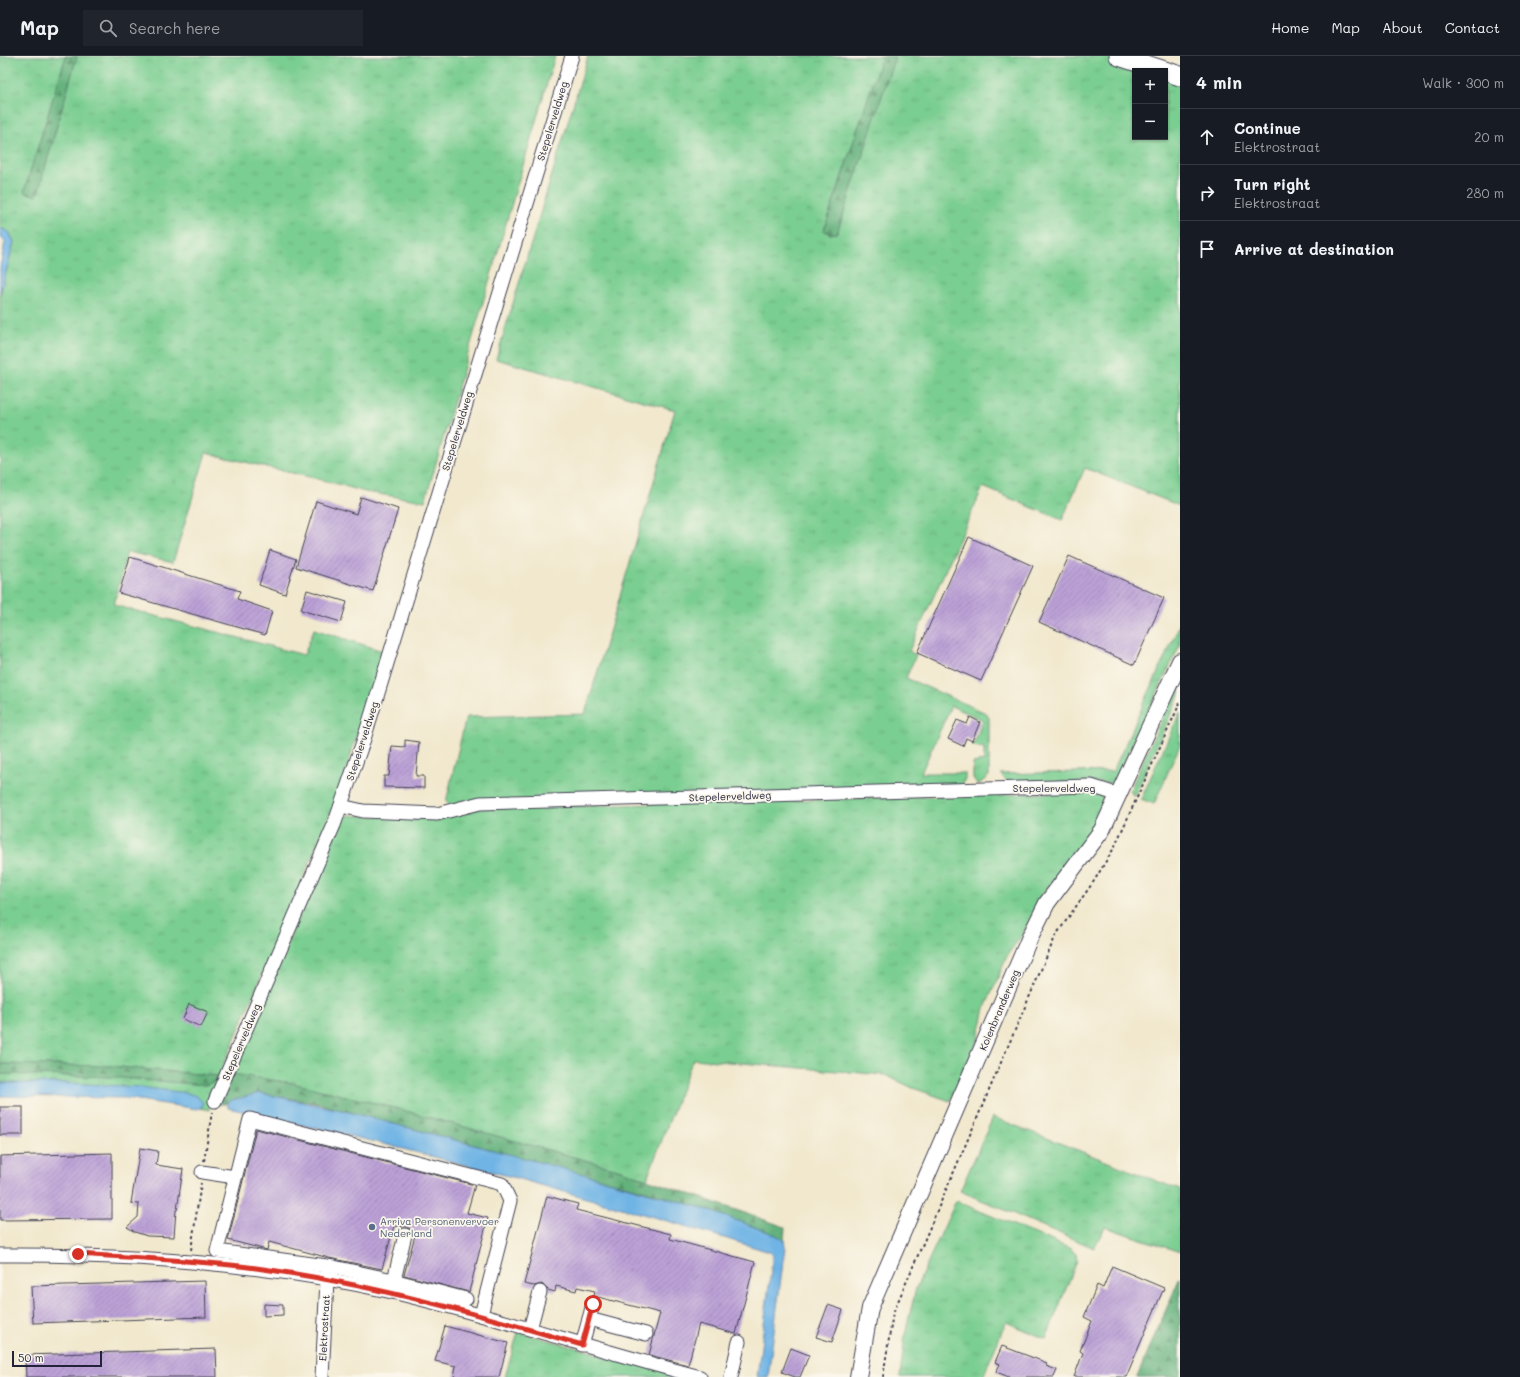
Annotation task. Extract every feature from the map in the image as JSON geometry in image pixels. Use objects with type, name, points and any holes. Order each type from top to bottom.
[{"type":"highway","points":[[1119,56],[1180,76]]},
{"type":"main road","name":"Kolenbranderweg","points":[[858,1377],[870,1308],[1030,937],[1047,903],[1102,830],[1180,661]]},
{"type":"street","name":"Stepelerveldweg","points":[[215,1101],[341,806],[364,739],[572,56]]},
{"type":"street","name":"Stepelerveldweg","points":[[341,806],[363,811],[437,814],[469,804],[504,802],[1091,786],[1119,795]]},
{"type":"street","points":[[405,1235],[392,1286],[334,1268],[284,1266],[216,1251],[250,1119],[502,1184],[510,1201],[481,1315]]},
{"type":"street","points":[[202,1172],[235,1177]]},
{"type":"street","name":"Elektrostraat","points":[[0,1255],[78,1254],[284,1266],[327,1280],[392,1286],[439,1298],[481,1315],[582,1345],[700,1377]]},
{"type":"street","points":[[327,1280],[334,1268]]},
{"type":"street","name":"Elektrostraat","points":[[322,1377],[327,1280]]},
{"type":"street","points":[[530,1329],[540,1292]]},
{"type":"street","points":[[439,1298],[466,1299]]},
{"type":"street","points":[[582,1345],[593,1304]]},
{"type":"street","points":[[589,1319],[646,1334]]},
{"type":"street","points":[[731,1377],[739,1342]]},
{"type":"path","points":[[883,1377],[893,1313],[1056,935],[1094,881],[1114,848],[1180,702]]},
{"type":"green space","points":[[0,56],[66,56],[24,192],[37,196],[77,56],[555,56],[425,501],[365,492],[327,481],[206,453],[173,562],[127,552],[114,605],[304,655],[314,629],[383,651],[339,793],[219,1076],[110,1066],[0,1064],[0,294],[14,242],[9,232],[0,228]]},
{"type":"green space","points":[[66,56],[77,56],[37,196],[24,192]]},
{"type":"green space","points":[[588,56],[882,56],[824,230],[830,234],[837,233],[895,56],[1106,56],[1148,68],[1132,68],[1132,140],[1168,140],[1168,75],[1180,78],[1180,506],[1085,468],[1062,520],[983,487],[909,651],[916,655],[906,678],[986,713],[989,718],[989,776],[978,785],[973,778],[973,763],[984,761],[984,748],[973,746],[983,720],[951,706],[921,773],[965,773],[965,779],[961,786],[450,805],[446,802],[466,717],[585,714],[675,410],[496,359]]},
{"type":"green space","points":[[882,56],[895,56],[837,233],[830,234],[824,230]]},
{"type":"green space","points":[[1180,624],[1180,645],[1115,781],[1110,784],[1100,782],[1010,784],[1000,774],[1113,771]]},
{"type":"green space","points":[[1180,678],[1180,693],[1134,797],[1130,790]]},
{"type":"green space","points":[[1180,712],[1180,745],[1154,804],[1141,799]]},
{"type":"green space","points":[[1097,792],[1104,798],[1106,804],[1101,818],[1040,898],[1024,933],[1008,954],[985,1008],[977,1044],[950,1101],[913,1088],[885,1075],[693,1059],[647,1179],[621,1170],[395,1108],[292,1083],[232,1074],[342,815],[427,819],[471,809]]},
{"type":"green space","points":[[0,1064],[110,1066],[219,1076],[217,1080],[206,1085],[112,1077],[0,1074]]},
{"type":"green space","points":[[0,1074],[112,1077],[206,1085],[217,1080],[209,1110],[200,1108],[203,1106],[66,1083],[0,1083]]},
{"type":"green space","points":[[232,1074],[292,1083],[395,1108],[621,1170],[785,1227],[784,1243],[776,1235],[702,1208],[639,1189],[320,1104],[260,1093],[228,1102],[227,1104],[218,1104]]},
{"type":"green space","points":[[993,1117],[1180,1190],[1180,1252],[1105,1227],[1094,1248],[960,1191]]},
{"type":"green space","points":[[956,1201],[1071,1249],[1076,1254],[1077,1261],[1046,1339],[1006,1322],[983,1377],[900,1377],[905,1334],[916,1288]]},
{"type":"green space","points":[[1180,1277],[1180,1377],[1137,1377]]},
{"type":"green space","points":[[518,1332],[685,1377],[505,1377]]},
{"type":"water","points":[[0,228],[9,232],[14,242],[0,294],[0,267],[5,242],[0,236]]},
{"type":"water","points":[[0,1083],[66,1083],[140,1087],[187,1093],[197,1096],[204,1104],[197,1109],[126,1098],[0,1096]]},
{"type":"water","points":[[260,1093],[341,1110],[580,1173],[702,1208],[776,1235],[784,1241],[785,1247],[768,1377],[757,1377],[772,1263],[772,1256],[770,1252],[516,1178],[376,1142],[228,1108],[228,1102],[232,1100]]},
{"type":"building","points":[[361,497],[398,509],[373,591],[296,567],[316,501],[356,514]]},
{"type":"building","points":[[969,537],[1033,566],[981,681],[917,653]]},
{"type":"building","points":[[270,550],[296,559],[285,594],[259,585]]},
{"type":"building","points":[[1069,556],[1164,598],[1134,665],[1039,622]]},
{"type":"building","points":[[130,557],[240,591],[237,599],[272,611],[265,635],[119,593]]},
{"type":"building","points":[[307,590],[347,602],[341,622],[301,610]]},
{"type":"building","points":[[970,717],[980,722],[972,741],[966,738],[963,746],[948,739],[957,720],[967,724]]},
{"type":"building","points":[[405,740],[419,742],[416,776],[424,776],[424,788],[384,787],[384,776],[389,776],[392,746],[405,747]]},
{"type":"building","points":[[189,1004],[208,1012],[201,1027],[183,1019]]},
{"type":"building","points":[[0,1107],[23,1107],[23,1135],[0,1135]]},
{"type":"building","points":[[256,1129],[475,1185],[467,1213],[488,1218],[469,1292],[404,1275],[416,1232],[407,1227],[394,1226],[382,1269],[329,1258],[269,1242],[267,1250],[228,1240]]},
{"type":"building","points":[[140,1148],[158,1151],[156,1165],[183,1169],[176,1210],[174,1237],[147,1236],[135,1232],[127,1227],[138,1217],[139,1204],[131,1203]]},
{"type":"building","points":[[112,1153],[112,1219],[0,1220],[0,1156]]},
{"type":"building","points":[[547,1196],[578,1204],[576,1210],[671,1234],[670,1239],[755,1262],[736,1334],[699,1324],[688,1365],[649,1355],[660,1313],[594,1296],[595,1291],[577,1287],[576,1291],[556,1286],[555,1292],[548,1290],[542,1284],[534,1286],[524,1284]]},
{"type":"building","points":[[1112,1266],[1164,1288],[1126,1377],[1074,1377],[1083,1353],[1080,1351],[1092,1321],[1084,1317],[1097,1285],[1103,1288]]},
{"type":"building","points":[[205,1281],[206,1317],[33,1323],[31,1286]]},
{"type":"building","points":[[264,1304],[283,1305],[283,1315],[264,1316]]},
{"type":"building","points":[[828,1305],[843,1310],[832,1342],[816,1337]]},
{"type":"building","points":[[445,1326],[508,1343],[499,1377],[454,1377],[456,1366],[435,1361]]},
{"type":"building","points":[[1002,1346],[1047,1363],[1046,1366],[1057,1370],[1054,1377],[1009,1377],[996,1372],[1000,1364],[995,1362]]},
{"type":"building","points":[[791,1348],[809,1355],[800,1377],[795,1377],[782,1372]]},
{"type":"building","points":[[216,1349],[217,1377],[26,1377],[25,1355]]},
{"type":"place","name":"Arriva Personenvervoer Nederland","points":[[372,1227]]},
{"type":"route","points":[[78,1254],[189,1261],[256,1268],[327,1280],[391,1292],[481,1315],[582,1345],[593,1304]]}]
